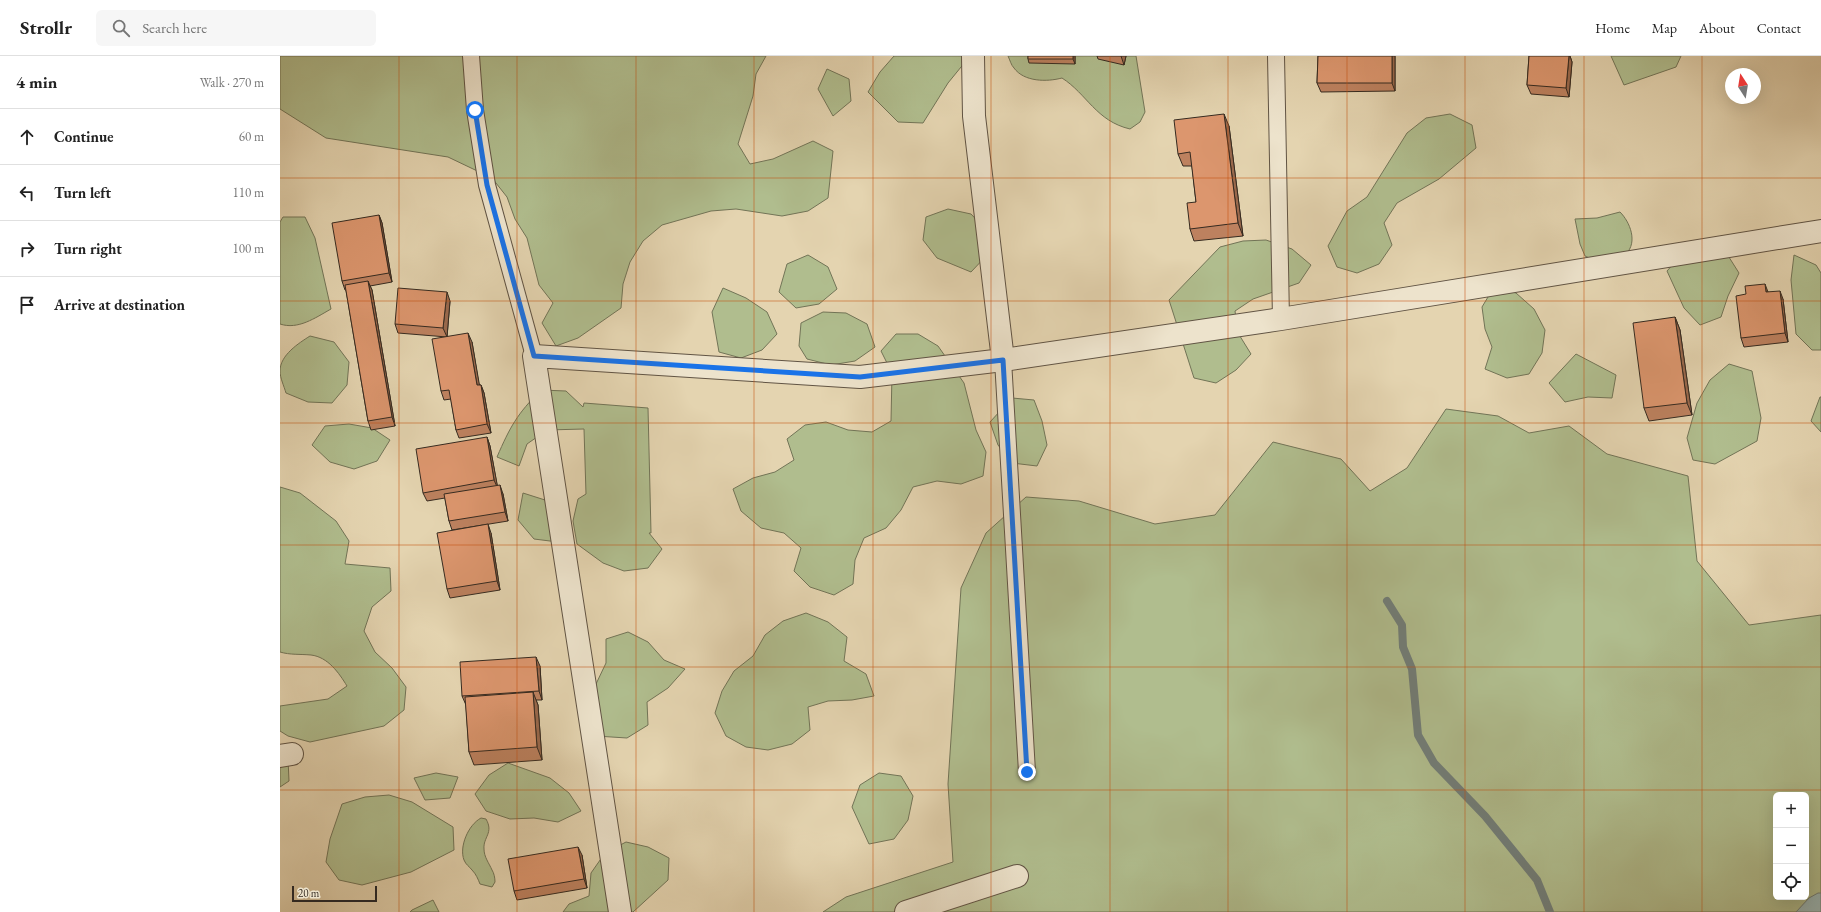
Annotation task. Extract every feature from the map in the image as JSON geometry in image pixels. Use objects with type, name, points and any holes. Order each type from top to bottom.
[{"type":"street","points":[[973,56],[974,116],[1003,360]]},
{"type":"street","points":[[620,912],[534,356],[860,377],[1003,360],[1282,319],[1821,232]]},
{"type":"street","points":[[906,912],[1017,876]]},
{"type":"lane","points":[[471,56],[475,110],[487,185],[534,356]]},
{"type":"lane","points":[[1276,56],[1282,319]]},
{"type":"lane","points":[[1003,360],[1027,772]]},
{"type":"green space","points":[[280,56],[766,56],[756,74],[753,96],[738,144],[750,164],[773,159],[813,141],[833,151],[828,198],[808,211],[782,216],[736,209],[711,211],[662,225],[643,241],[630,262],[623,284],[621,308],[578,338],[556,346],[542,323],[553,303],[539,285],[527,238],[515,219],[507,197],[492,178],[448,157],[326,138],[280,109]]},
{"type":"green space","points":[[894,56],[970,56],[948,83],[923,123],[898,122],[868,92],[880,72]]},
{"type":"green space","points":[[1008,56],[1136,56],[1145,112],[1140,122],[1130,129],[1118,125],[1100,114],[1071,84],[1062,78],[1036,80],[1024,76],[1018,73],[1013,67]]},
{"type":"green space","points":[[1611,56],[1681,56],[1676,67],[1624,85]]},
{"type":"green space","points":[[827,69],[849,79],[851,101],[833,116],[818,89]]},
{"type":"green space","points":[[1450,114],[1472,125],[1476,148],[1439,179],[1397,203],[1384,223],[1392,245],[1379,264],[1357,273],[1337,267],[1328,246],[1347,211],[1367,197],[1407,133],[1426,118]]},
{"type":"green space","points":[[948,209],[971,214],[986,230],[988,254],[971,272],[937,258],[923,240],[926,217]]},
{"type":"green space","points":[[1620,212],[1627,221],[1631,232],[1632,244],[1630,249],[1626,254],[1607,266],[1585,256],[1580,244],[1575,219],[1597,218]]},
{"type":"green space","points":[[283,217],[305,217],[315,238],[331,309],[306,322],[293,325],[280,324],[280,222]]},
{"type":"green space","points":[[1266,240],[1292,249],[1311,265],[1299,283],[1253,299],[1235,311],[1238,333],[1251,354],[1236,370],[1216,383],[1194,378],[1169,300],[1220,247],[1243,241]]},
{"type":"green space","points":[[1683,253],[1727,254],[1739,273],[1728,296],[1721,317],[1700,325],[1684,308],[1667,271]]},
{"type":"green space","points":[[808,255],[828,267],[837,289],[819,304],[796,308],[779,292],[787,264]]},
{"type":"green space","points":[[1794,255],[1816,265],[1821,273],[1821,350],[1812,350],[1796,334],[1791,280]]},
{"type":"green space","points":[[1494,287],[1516,293],[1534,309],[1545,330],[1542,353],[1529,374],[1507,378],[1485,369],[1492,347],[1485,329],[1482,307]]},
{"type":"green space","points":[[723,288],[746,298],[767,312],[777,334],[762,350],[741,358],[719,352],[712,312]]},
{"type":"green space","points":[[823,312],[846,313],[867,324],[875,347],[855,361],[831,365],[807,359],[799,346],[801,323]]},
{"type":"green space","points":[[896,334],[918,334],[938,346],[964,383],[976,430],[986,452],[983,476],[961,484],[937,481],[913,487],[901,510],[886,528],[864,538],[855,560],[853,584],[834,595],[810,587],[794,571],[801,548],[784,533],[761,528],[741,511],[733,489],[753,478],[775,472],[794,460],[787,439],[805,425],[826,422],[848,430],[872,432],[891,421],[892,373],[881,351]]},
{"type":"green space","points":[[310,336],[334,342],[349,362],[347,385],[332,403],[308,402],[286,393],[282,382],[280,371],[283,360],[291,350]]},
{"type":"green space","points":[[1576,354],[1616,375],[1612,398],[1588,397],[1565,402],[1549,383]]},
{"type":"green space","points":[[1729,364],[1752,371],[1761,418],[1757,441],[1715,464],[1693,460],[1687,438],[1697,403],[1710,380]]},
{"type":"green space","points":[[541,390],[566,391],[583,407],[584,403],[648,408],[651,533],[649,533],[662,549],[648,568],[624,571],[603,563],[577,544],[573,521],[578,499],[586,494],[584,429],[547,430],[527,444],[519,466],[497,457],[515,421],[526,406]]},
{"type":"green space","points":[[1821,397],[1821,432],[1811,421]]},
{"type":"green space","points":[[1012,398],[1034,400],[1042,421],[1047,445],[1037,466],[1012,463],[998,445],[990,422]]},
{"type":"green space","points":[[1446,409],[1498,416],[1529,433],[1569,426],[1607,454],[1688,476],[1697,561],[1749,625],[1821,615],[1821,912],[823,912],[846,897],[953,862],[948,784],[961,588],[986,533],[1026,497],[1079,501],[1155,524],[1215,515],[1273,442],[1341,459],[1370,491],[1407,468]]},
{"type":"green space","points":[[349,424],[372,428],[390,440],[377,461],[354,469],[330,462],[312,445],[325,426]]},
{"type":"green space","points":[[280,487],[300,493],[336,521],[349,541],[345,564],[390,568],[391,591],[372,607],[364,631],[375,652],[392,668],[406,687],[404,710],[384,726],[310,742],[288,736],[280,731],[280,706],[328,699],[347,686],[337,671],[323,659],[311,655],[280,652]]},
{"type":"green space","points":[[523,493],[545,500],[558,518],[558,542],[534,539],[518,520]]},
{"type":"green space","points":[[806,613],[828,622],[847,637],[844,661],[866,674],[874,696],[852,700],[828,701],[808,707],[810,730],[792,744],[768,750],[746,747],[726,736],[715,713],[722,691],[734,671],[753,656],[765,635],[783,621]]},
{"type":"green space","points":[[628,632],[648,642],[664,660],[685,669],[668,688],[647,702],[648,725],[627,738],[596,736],[596,684],[606,663],[606,639]]},
{"type":"green space","points":[[280,751],[288,758],[289,781],[280,787]]},
{"type":"green space","points":[[508,763],[550,778],[569,793],[581,811],[558,822],[534,818],[510,819],[486,811],[475,794],[489,775]]},
{"type":"green space","points":[[436,773],[458,777],[450,798],[425,800],[414,778]]},
{"type":"green space","points":[[879,773],[901,776],[913,796],[908,820],[894,839],[869,844],[852,807],[860,785]]},
{"type":"green space","points":[[389,795],[412,802],[453,827],[454,850],[411,872],[362,885],[339,880],[326,862],[330,839],[342,804],[365,797]]},
{"type":"green space","points":[[481,818],[486,819],[489,828],[484,845],[484,852],[493,871],[495,882],[492,887],[480,884],[475,873],[465,862],[463,855],[466,837],[472,826]]},
{"type":"green space","points":[[626,842],[648,847],[669,858],[668,880],[633,912],[563,912],[569,904],[589,896],[591,873],[605,853]]},
{"type":"green space","points":[[433,900],[439,912],[410,912],[412,910]]},
{"type":"water","points":[[1821,893],[1821,912],[1796,912],[1807,900],[1809,900],[1809,898]]},
{"type":"building","points":[[1028,56],[1073,56],[1073,59],[1028,59]]},
{"type":"building","points":[[1318,56],[1392,56],[1392,83],[1317,83]]},
{"type":"building","points":[[1529,56],[1569,56],[1566,88],[1527,85]]},
{"type":"building","points":[[1224,114],[1238,223],[1190,229],[1187,203],[1196,202],[1190,152],[1178,154],[1174,120]]},
{"type":"building","points":[[379,215],[389,273],[342,281],[332,223]]},
{"type":"building","points":[[368,281],[392,417],[368,421],[345,285]]},
{"type":"building","points":[[1765,284],[1766,292],[1780,291],[1785,333],[1741,338],[1736,296],[1746,294],[1745,286]]},
{"type":"building","points":[[398,288],[447,292],[443,328],[395,324]]},
{"type":"building","points":[[1675,317],[1687,403],[1644,408],[1633,323]]},
{"type":"building","points":[[468,333],[477,385],[481,385],[487,424],[456,430],[449,390],[441,391],[432,339]]},
{"type":"building","points":[[487,437],[494,480],[423,493],[416,449]]},
{"type":"building","points":[[500,485],[505,512],[449,521],[444,494]]},
{"type":"building","points":[[488,524],[497,581],[447,589],[437,533]]},
{"type":"building","points":[[536,657],[539,691],[462,696],[460,662]]},
{"type":"building","points":[[533,692],[537,747],[469,752],[465,697]]},
{"type":"building","points":[[578,847],[584,879],[514,891],[508,859]]},
{"type":"waterway","points":[[1387,601],[1402,625],[1403,647],[1412,669],[1418,735],[1434,763],[1485,816],[1537,880],[1550,912]]},
{"type":"route","points":[[475,110],[487,185],[534,356],[860,377],[1003,360],[1027,772]]}]
